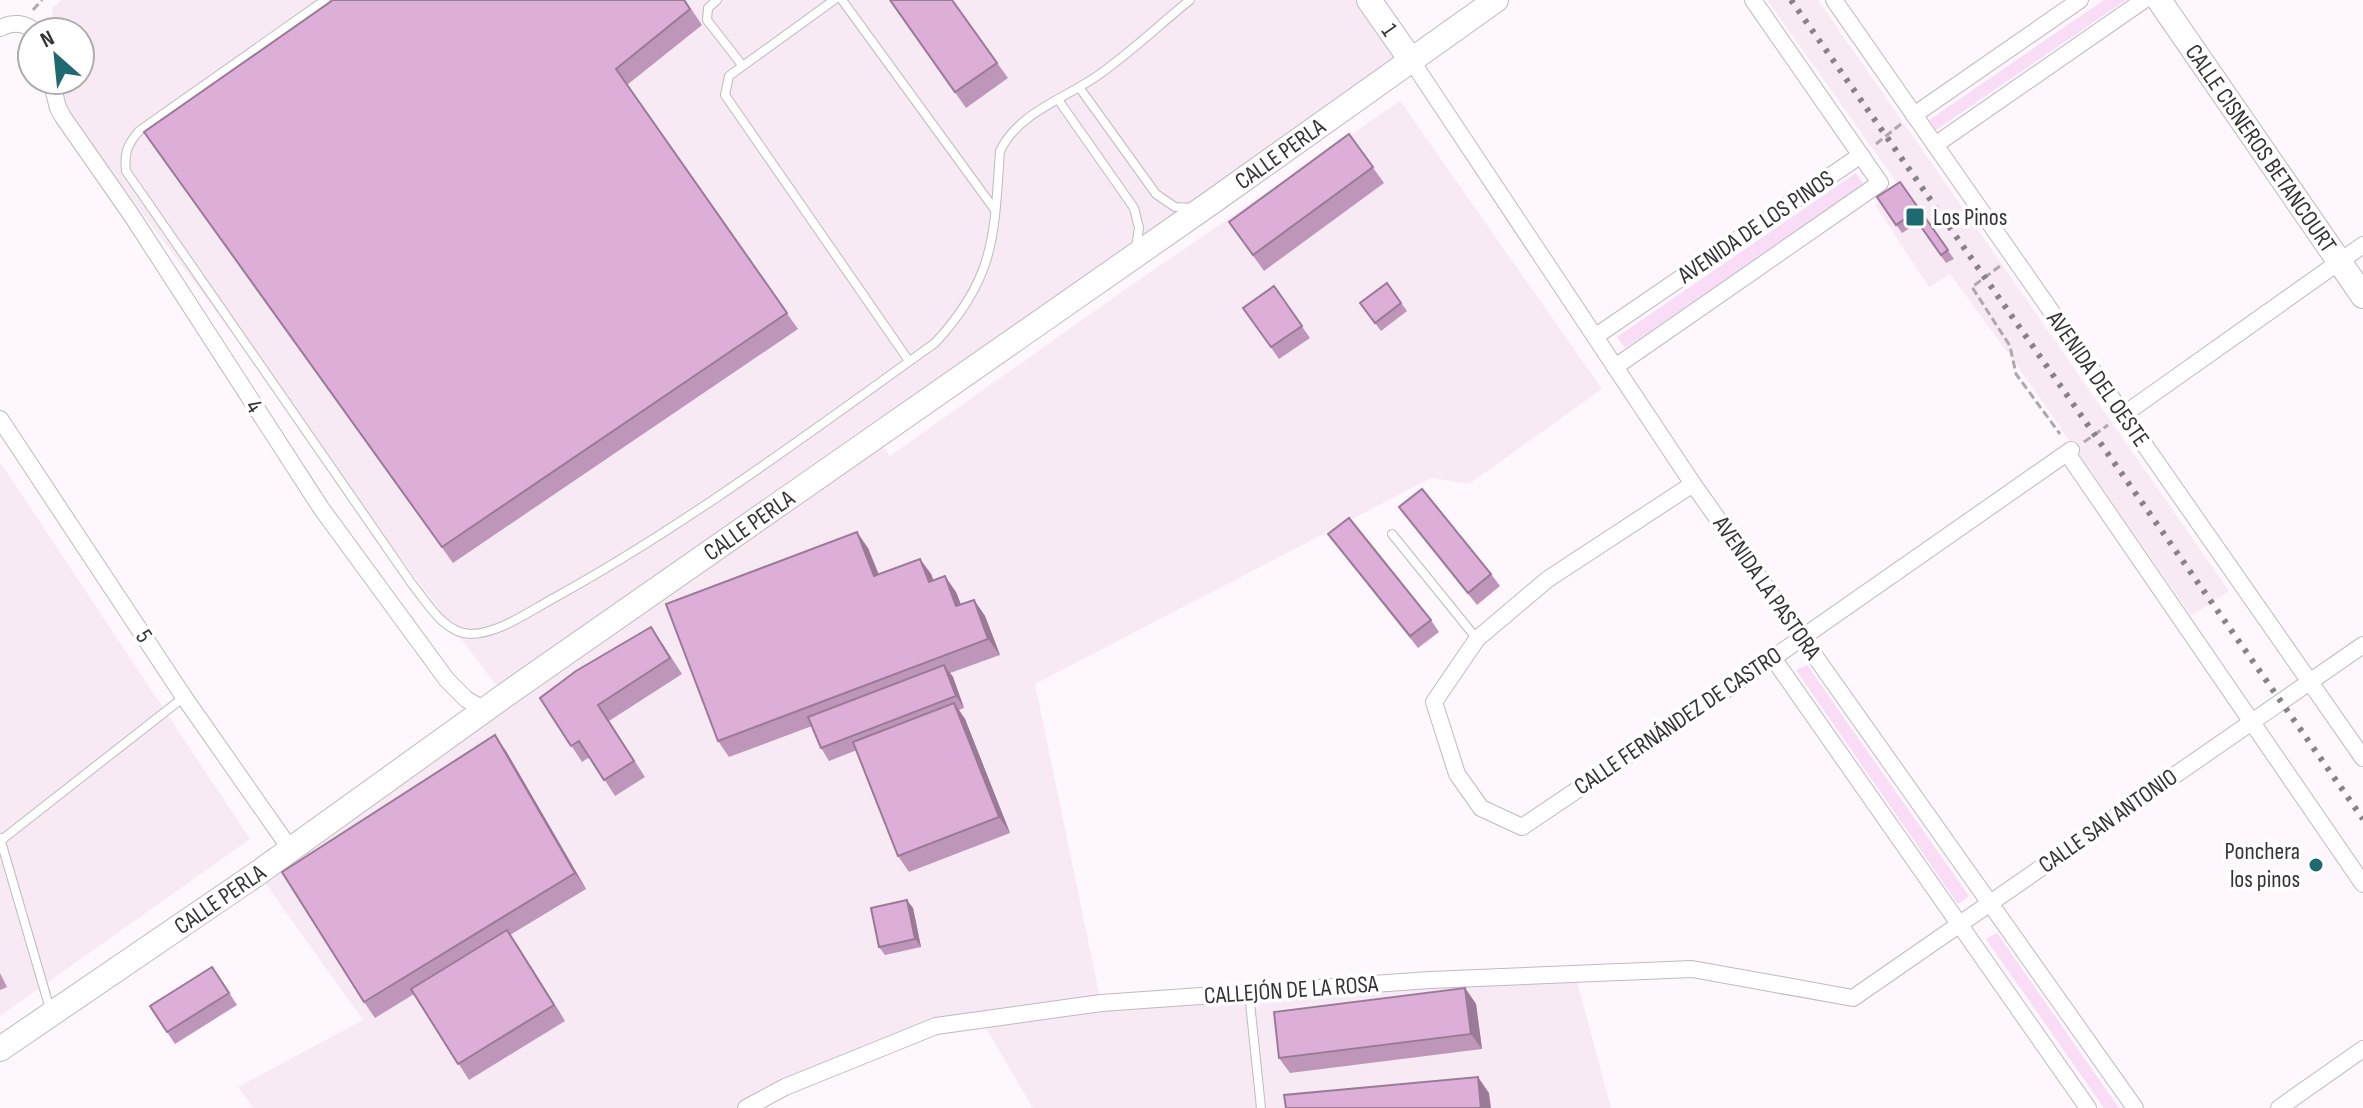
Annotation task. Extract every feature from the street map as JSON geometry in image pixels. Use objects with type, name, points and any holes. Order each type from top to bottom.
[{"type":"main road","name":"1","points":[[1369,0],[1411,60]]},
{"type":"main road","name":"CALLE PERLA","points":[[0,1049],[291,850],[504,696],[1496,0]]},
{"type":"main road","name":"CALLE CISNEROS BETANCOURT","points":[[2159,0],[2363,296]]},
{"type":"street","points":[[1753,0],[1861,155]]},
{"type":"street","name":"AVENIDA DEL OESTE","points":[[1834,0],[2363,758]]},
{"type":"street","points":[[1914,115],[2080,0]]},
{"type":"street","points":[[1935,145],[2144,0]]},
{"type":"street","name":"AVENIDA LA PASTORA","points":[[1411,60],[1693,484],[2135,1108]]},
{"type":"street","name":"4","points":[[55,96],[63,117],[132,216],[321,508],[447,680],[466,699],[486,711]]},
{"type":"street","name":"AVENIDA DE LOS PINOS","points":[[1596,336],[1861,155],[1880,183],[1615,367]]},
{"type":"street","points":[[2123,415],[2363,245]]},
{"type":"street","name":"5","points":[[0,419],[184,697],[291,850]]},
{"type":"street","points":[[2069,452],[2363,884]]},
{"type":"street","name":"CALLE FERNÁNDEZ DE CASTRO","points":[[1477,639],[1434,702],[1457,774],[1473,797],[1481,808],[1522,827],[1773,658],[2069,452]]},
{"type":"street","points":[[1477,639],[1548,579],[1693,484]]},
{"type":"street","name":"CALLE SAN ANTONIO","points":[[1853,998],[2363,645]]},
{"type":"street","name":"AVENIDA LA PASTORA","points":[[1773,658],[2088,1108]]},
{"type":"street","name":"CALLEJÓN DE LA ROSA","points":[[746,1108],[785,1087],[936,1026],[1101,1003],[1430,980],[1692,969],[1853,998]]},
{"type":"street","points":[[2279,1108],[2363,1049]]},
{"type":"lane","points":[[325,0],[139,131],[128,143],[124,156],[126,171],[412,584],[450,627],[467,634],[491,632],[603,571],[732,487],[935,343],[955,321],[988,262],[996,211],[1000,151],[1006,138],[1024,120],[1099,74],[1190,0]]},
{"type":"lane","points":[[717,0],[708,8],[707,20],[742,65]]},
{"type":"lane","points":[[834,0],[742,65],[726,81],[725,95],[909,361]]},
{"type":"lane","points":[[842,0],[996,211]]},
{"type":"lane","points":[[1079,87],[1164,202],[1187,209],[1212,202]]},
{"type":"lane","points":[[1059,101],[1134,208],[1139,239],[1130,257]]},
{"type":"lane","points":[[1392,534],[1477,639]]},
{"type":"lane","points":[[52,1014],[0,840],[184,697]]},
{"type":"lane","points":[[1249,993],[1261,1108]]},
{"type":"path","points":[[1861,155],[1914,115]]},
{"type":"path","points":[[2014,258],[1972,287],[2010,346],[2016,374],[2069,452],[2123,415]]},
{"type":"shaded area","points":[[62,0],[1368,0],[1411,60],[875,436],[890,456],[1400,101],[1602,389],[1469,484],[1431,478],[1035,684],[1101,1003],[1575,974],[1611,1108],[1033,1108],[981,1020],[936,1026],[746,1108],[254,1108],[238,1087],[363,1020],[258,873],[504,696],[60,103],[59,96],[96,96],[96,16],[53,16],[52,8]]},
{"type":"shaded area","points":[[1767,0],[1818,0],[2229,591],[2191,616],[2022,372],[1950,274],[1929,287],[1875,205],[1899,186]]},
{"type":"shaded area","points":[[2104,0],[2126,0],[1936,130],[1929,120]]},
{"type":"shaded area","points":[[1856,173],[1864,185],[1625,348],[1617,337]]},
{"type":"shaded area","points":[[0,462],[250,839],[0,1016]]},
{"type":"shaded area","points":[[1807,665],[1969,896],[1958,904],[1796,670]]},
{"type":"shaded area","points":[[1997,933],[2119,1108],[2104,1108],[1986,939]]},
{"type":"building","points":[[333,0],[684,0],[690,9],[616,69],[787,313],[442,547],[144,132]]},
{"type":"building","points":[[890,0],[952,0],[997,63],[955,92]]},
{"type":"building","points":[[1349,134],[1373,167],[1253,255],[1229,222]]},
{"type":"building","points":[[1900,182],[1948,250],[1941,255],[1912,214],[1896,225],[1877,197]]},
{"type":"building","points":[[1387,283],[1401,303],[1375,323],[1360,303]]},
{"type":"building","points":[[1274,286],[1302,326],[1271,347],[1243,308]]},
{"type":"building","points":[[1422,489],[1491,574],[1468,593],[1399,507]]},
{"type":"building","points":[[1349,518],[1431,620],[1410,636],[1328,534]]},
{"type":"building","points":[[857,532],[874,576],[920,559],[929,582],[945,576],[956,606],[974,600],[988,639],[718,741],[666,604]]},
{"type":"building","points":[[651,627],[670,658],[598,705],[634,761],[604,780],[579,741],[571,746],[540,698],[576,671]]},
{"type":"building","points":[[944,665],[956,696],[821,748],[808,717]]},
{"type":"building","points":[[954,703],[999,817],[898,856],[853,742]]},
{"type":"building","points":[[495,735],[575,873],[364,1002],[282,872]]},
{"type":"building","points":[[907,900],[915,939],[879,947],[871,908]]},
{"type":"building","points":[[507,930],[554,1005],[458,1064],[411,989]]},
{"type":"building","points":[[212,967],[229,993],[167,1032],[150,1006]]},
{"type":"building","points":[[1465,988],[1471,1034],[1279,1058],[1274,1012]]},
{"type":"building","points":[[1478,1077],[1481,1108],[1286,1108],[1284,1095]]},
{"type":"railway","points":[[1791,0],[2363,819]]},
{"type":"place","name":"Los Pinos","points":[[1915,217]]},
{"type":"place","name":"Ponchera los pinos","points":[[2316,865]]}]
